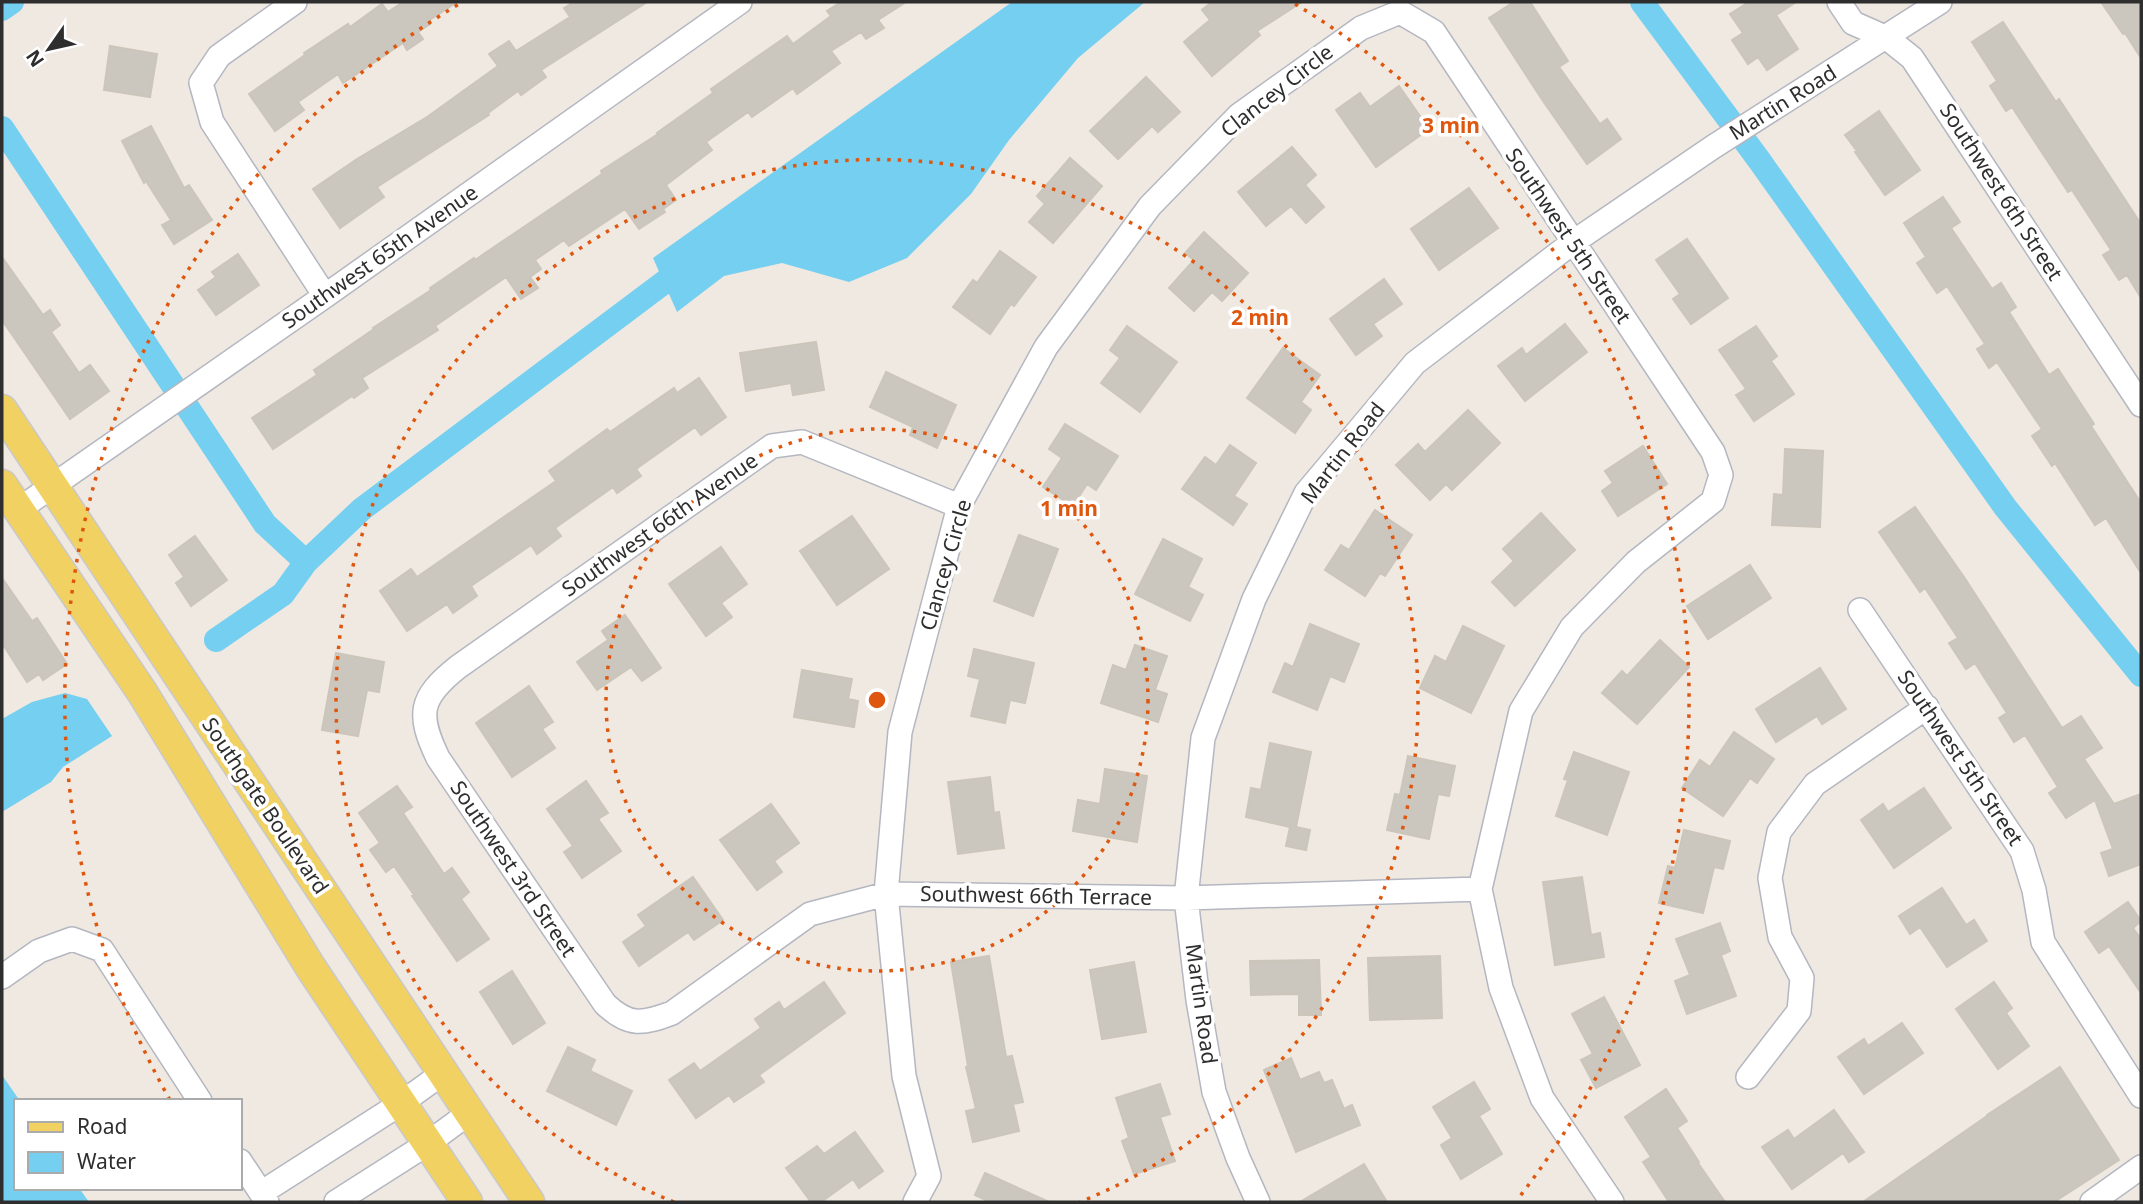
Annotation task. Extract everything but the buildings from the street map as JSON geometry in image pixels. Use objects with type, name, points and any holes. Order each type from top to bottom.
[{"type":"main road","name":"Southgate Boulevard","points":[[2,410],[529,1202]]},
{"type":"main road","name":"Southgate Boulevard","points":[[2,485],[142,692],[311,968],[467,1202]]},
{"type":"street","points":[[295,2],[219,56],[201,83],[212,122],[325,296]]},
{"type":"street","name":"Southwest 65th Avenue","points":[[18,510],[740,2]]},
{"type":"street","name":"Southwest 6th Street","points":[[1839,2],[1853,23],[1886,38],[1912,58],[2141,405]]},
{"type":"street","name":"Martin Road","points":[[1258,1202],[1238,1158],[1214,1092],[1198,1000],[1186,898],[1203,738],[1254,599],[1306,493],[1415,363],[1572,243],[1713,147],[1940,2]]},
{"type":"street","name":"Southwest 5th Street","points":[[1400,12],[1434,32],[1713,452],[1721,475],[1713,501],[1636,562],[1572,627],[1521,711],[1480,889]]},
{"type":"street","name":"Clancey Circle","points":[[915,1202],[929,1176],[904,1076],[886,894],[900,732],[959,506],[1046,348],[1150,206],[1239,116],[1361,27],[1400,12]]},
{"type":"street","name":"Southwest 66th Avenue","points":[[427,703],[438,683],[458,667],[772,446],[802,442],[959,506]]},
{"type":"street","name":"Southwest 5th Street","points":[[1860,610],[2022,851],[2034,890],[2043,942],[2141,1096]]},
{"type":"street","name":"Southwest 3rd Street","points":[[427,703],[425,727],[438,758],[605,1004],[628,1021]]},
{"type":"street","points":[[1748,1077],[1799,1012],[1802,978],[1780,937],[1770,878],[1779,832],[1815,784],[1927,707]]},
{"type":"street","points":[[1480,889],[1501,988],[1542,1097],[1612,1202]]},
{"type":"street","name":"Southwest 66th Terrace","points":[[628,1021],[649,1020],[672,1013],[810,914],[886,894],[1186,898],[1480,889]]},
{"type":"street","points":[[2,977],[39,951],[72,939],[102,950],[199,1099]]},
{"type":"street","points":[[242,1164],[264,1198],[443,1073]]},
{"type":"street","points":[[336,1202],[427,1144],[469,1113]]},
{"type":"street","points":[[2092,1202],[2141,1167]]},
{"type":"water","points":[[1012,2],[1145,2],[1078,58],[1009,140],[971,194],[907,258],[849,282],[782,263],[724,276],[677,312],[653,258]]},
{"type":"water","points":[[65,693],[87,699],[112,736],[63,767],[51,782],[2,812],[2,719],[32,702]]},
{"type":"water","points":[[2,1075],[19,1099],[14,1099],[14,1190],[80,1190],[89,1202],[2,1202]]},
{"type":"waterway","points":[[2,9],[12,2]]},
{"type":"waterway","points":[[1642,2],[1759,160],[2005,507],[2141,675]]},
{"type":"waterway","points":[[2,128],[265,524],[306,562]]},
{"type":"waterway","points":[[216,640],[283,594],[306,562],[362,509],[690,263]]}]
